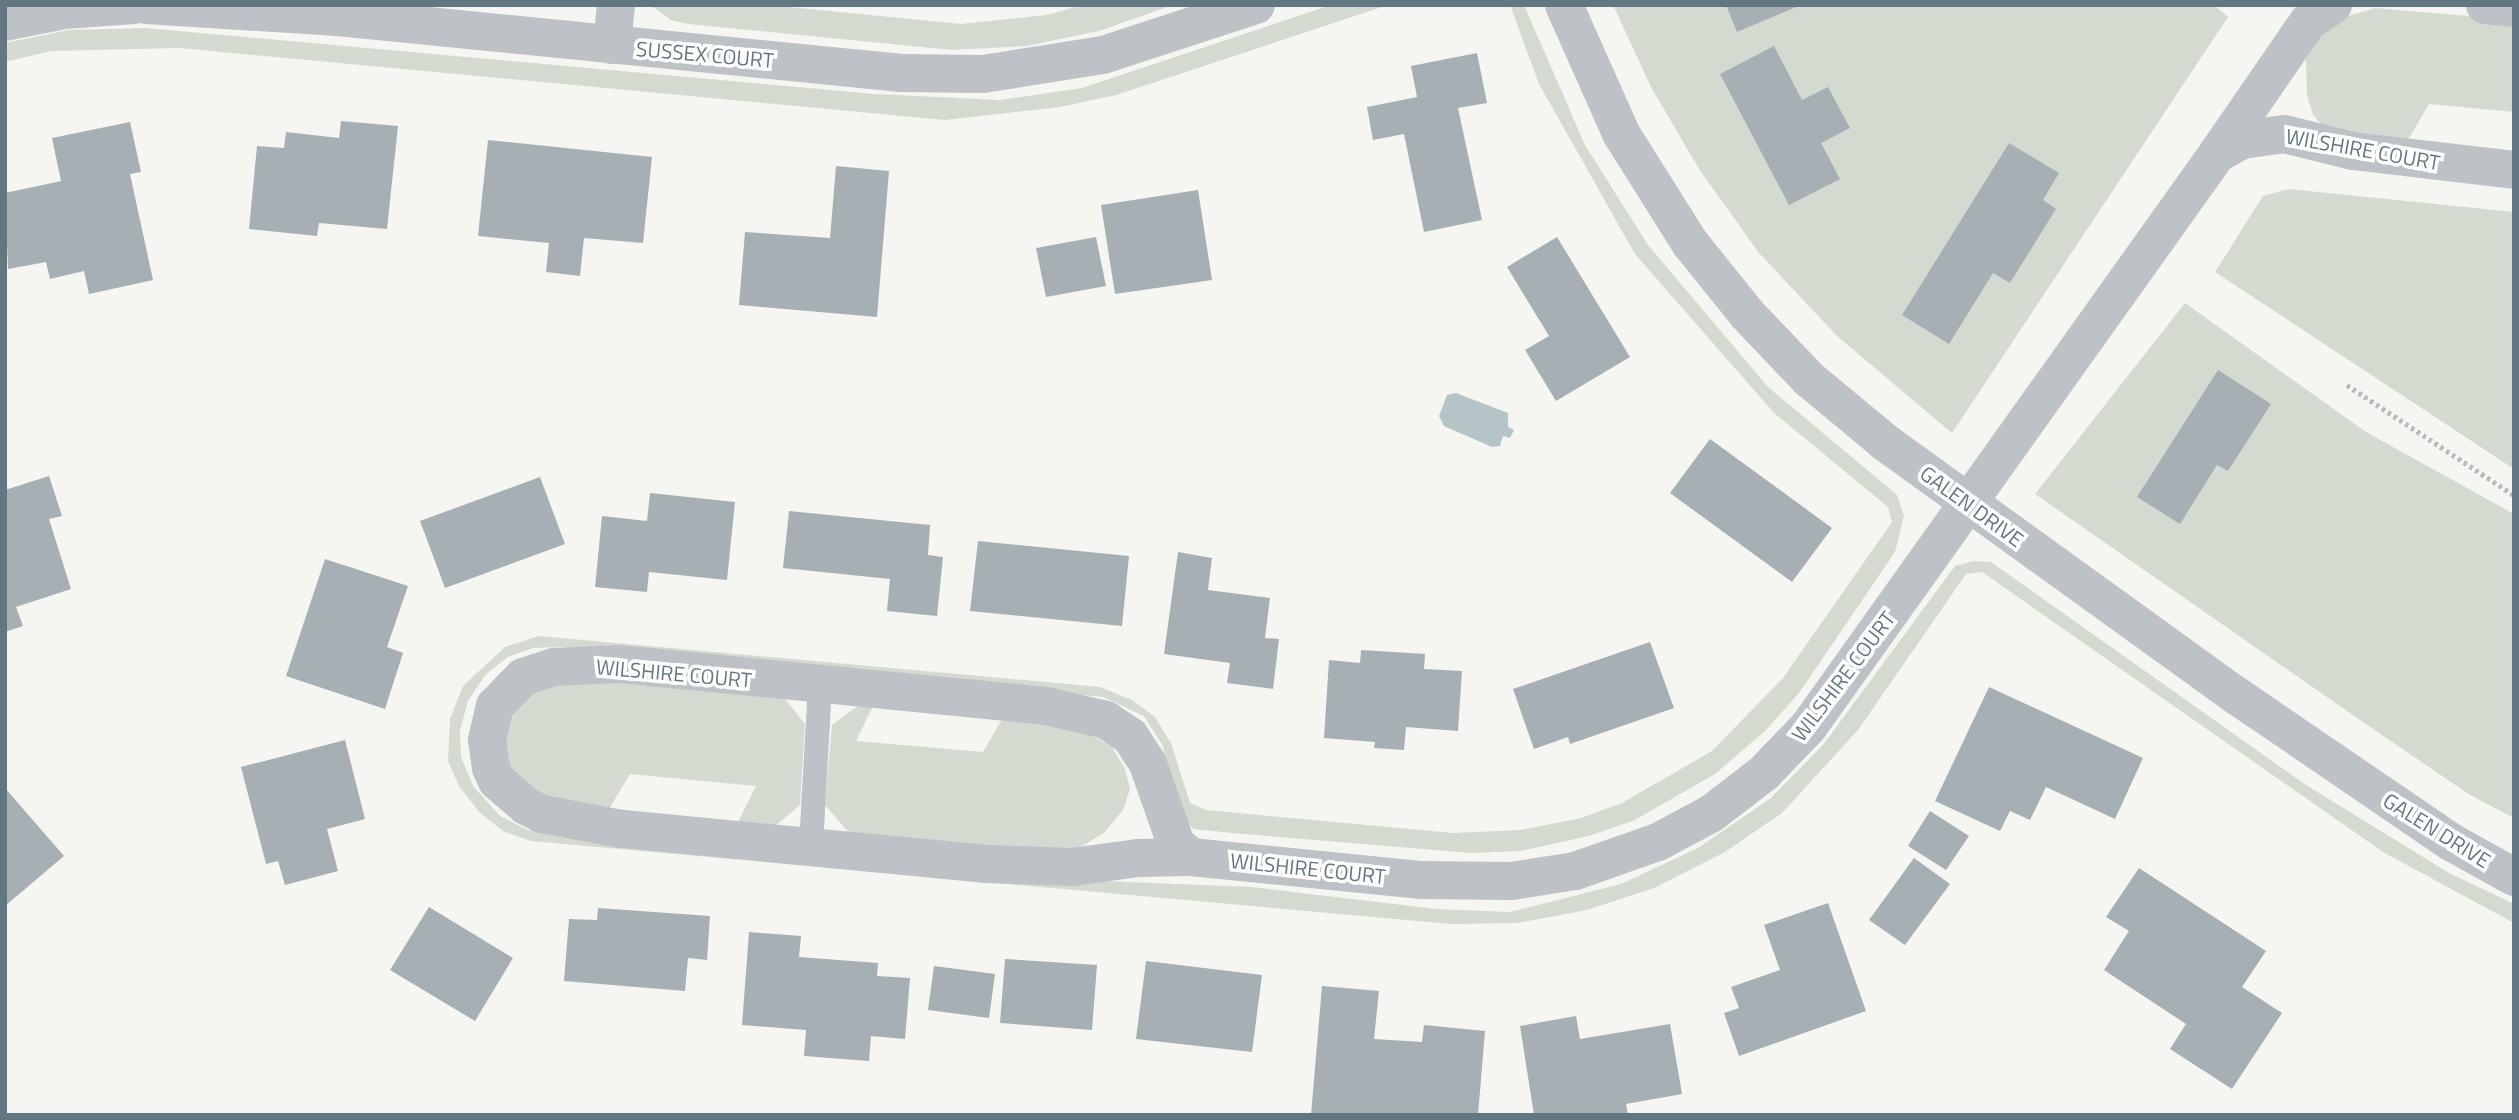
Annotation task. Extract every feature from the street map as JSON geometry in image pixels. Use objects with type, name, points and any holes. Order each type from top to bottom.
[{"type":"street","points":[[5,22],[65,10],[135,5]]},
{"type":"street","name":"SUSSEX COURT","points":[[146,5],[338,17],[901,73],[983,74],[1103,55],[1256,5]]},
{"type":"street","points":[[612,46],[616,5]]},
{"type":"street","name":"GALEN DRIVE","points":[[1564,5],[1622,135],[1690,243],[1747,314],[1809,379],[1970,505],[2259,711],[2451,842],[2514,877]]},
{"type":"street","name":"WILSHIRE COURT","points":[[1191,857],[1176,844],[1148,764],[1130,736],[1106,720],[1046,706],[820,686],[619,664],[554,667],[523,677],[510,688],[495,706],[486,740],[497,781],[542,814],[621,829],[811,846],[1072,867],[1138,858],[1191,857],[1422,880],[1512,881],[1575,871],[1658,842],[1723,805],[1765,773],[1810,726],[1970,505],[2308,22],[2333,5]]},
{"type":"street","points":[[2485,5],[2514,8]]},
{"type":"street","name":"WILSHIRE COURT","points":[[2217,154],[2242,140],[2284,134],[2353,151],[2514,170]]},
{"type":"lane","points":[[811,846],[820,686]]},
{"type":"path","points":[[2347,385],[2514,495]]},
{"type":"shaded area","points":[[650,5],[769,5],[961,24],[1047,15],[1082,5],[1173,5],[1099,31],[1027,46],[952,50],[688,24],[671,20]]},
{"type":"shaded area","points":[[1331,5],[1388,5],[1116,95],[1060,107],[945,120],[180,48],[51,51],[5,62],[5,43],[69,30],[146,28],[874,94],[1000,100],[1082,88]]},
{"type":"shaded area","points":[[1510,5],[1524,5],[1585,145],[1648,245],[1768,387],[1897,495],[1904,516],[1895,552],[1799,693],[1765,731],[1715,774],[1635,820],[1589,836],[1520,851],[1471,853],[1194,829],[1176,812],[1163,746],[1144,716],[1103,697],[561,647],[533,648],[508,657],[486,674],[468,701],[460,730],[461,757],[473,786],[500,816],[528,830],[1102,881],[1252,887],[1436,909],[1510,912],[1621,884],[1698,848],[1771,798],[1823,745],[1955,566],[1974,561],[1991,562],[2306,785],[2449,873],[2514,904],[2514,923],[2383,852],[1982,572],[1966,574],[1858,730],[1782,813],[1725,852],[1654,888],[1587,910],[1517,923],[1451,924],[531,841],[503,831],[479,812],[459,786],[448,761],[450,719],[463,686],[505,647],[539,636],[1100,687],[1132,700],[1155,717],[1171,743],[1190,803],[1206,810],[1453,833],[1520,830],[1581,818],[1622,803],[1712,751],[1783,678],[1892,522],[1888,507],[1774,413],[1635,254],[1539,84]]},
{"type":"shaded area","points":[[1613,5],[2214,5],[2228,17],[1952,433],[1837,336],[1759,253],[1699,169],[1652,89]]},
{"type":"shaded area","points":[[2375,8],[2514,20],[2514,112],[2429,104],[2405,145],[2327,130],[2313,115],[2307,95],[2306,59],[2312,45],[2335,20]]},
{"type":"shaded area","points":[[2289,189],[2514,212],[2514,469],[2215,272],[2263,196]]},
{"type":"shaded area","points":[[2185,303],[2366,432],[2514,514],[2514,818],[2470,795],[2035,494]]},
{"type":"shaded area","points":[[1456,393],[1508,413],[1508,427],[1514,430],[1510,438],[1503,436],[1500,446],[1492,447],[1444,426],[1439,416],[1447,395]]},
{"type":"shaded area","points":[[586,676],[782,695],[805,724],[800,805],[774,827],[737,824],[756,786],[630,774],[608,811],[559,805],[520,781],[506,759],[503,736],[509,719],[535,689]]},
{"type":"shaded area","points":[[862,703],[874,704],[856,741],[983,752],[1004,716],[1082,729],[1112,747],[1125,769],[1130,789],[1123,810],[1104,833],[1077,849],[1044,851],[850,834],[825,805],[832,725]]},
{"type":"building","points":[[1726,5],[1801,5],[1737,32]]},
{"type":"building","points":[[1774,46],[1802,100],[1828,87],[1850,128],[1821,143],[1840,179],[1789,205],[1720,74]]},
{"type":"building","points":[[1477,53],[1487,103],[1458,108],[1482,220],[1424,232],[1404,134],[1373,140],[1367,107],[1417,97],[1411,66]]},
{"type":"building","points":[[341,121],[398,126],[387,229],[319,223],[317,236],[249,229],[257,146],[284,148],[286,132],[339,138]]},
{"type":"building","points":[[130,122],[141,172],[130,174],[153,280],[89,294],[84,271],[50,279],[46,262],[8,269],[5,193],[61,181],[52,138]]},
{"type":"building","points":[[488,140],[652,157],[643,243],[584,238],[580,276],[546,272],[549,243],[478,236]]},
{"type":"building","points":[[2009,143],[2059,173],[2043,200],[2056,209],[2010,283],[1993,273],[1949,344],[1902,315]]},
{"type":"building","points":[[836,166],[889,171],[877,317],[739,305],[745,232],[830,238]]},
{"type":"building","points":[[1198,190],[1212,280],[1115,294],[1101,205]]},
{"type":"building","points":[[1096,237],[1106,286],[1046,297],[1036,248]]},
{"type":"building","points":[[1557,237],[1630,357],[1556,401],[1525,350],[1549,336],[1507,267]]},
{"type":"building","points":[[2218,370],[2271,404],[2228,471],[2217,465],[2180,524],[2137,497]]},
{"type":"building","points":[[1710,439],[1832,528],[1792,582],[1670,493]]},
{"type":"building","points":[[49,476],[62,516],[49,519],[71,589],[16,607],[23,626],[5,632],[5,490]]},
{"type":"building","points":[[540,477],[565,544],[445,588],[420,521]]},
{"type":"building","points":[[650,493],[735,502],[727,580],[649,572],[647,592],[595,587],[602,516],[647,521]]},
{"type":"building","points":[[789,511],[930,525],[928,555],[943,557],[937,616],[887,611],[890,579],[783,568]]},
{"type":"building","points":[[978,541],[1129,556],[1122,626],[970,611]]},
{"type":"building","points":[[1178,552],[1212,558],[1208,590],[1270,598],[1265,638],[1279,639],[1273,689],[1227,683],[1230,663],[1164,654]]},
{"type":"building","points":[[325,559],[408,586],[387,647],[403,653],[385,709],[286,676]]},
{"type":"building","points":[[1650,642],[1674,708],[1570,744],[1568,737],[1534,749],[1513,689]]},
{"type":"building","points":[[1361,650],[1425,654],[1424,669],[1462,671],[1458,731],[1406,727],[1404,750],[1374,748],[1375,742],[1324,738],[1329,660],[1360,663]]},
{"type":"building","points":[[1989,687],[2143,758],[2115,819],[2046,787],[2030,820],[2010,811],[2000,831],[1935,801]]},
{"type":"building","points":[[345,740],[365,819],[327,829],[338,871],[285,885],[278,861],[266,864],[241,767]]},
{"type":"building","points":[[5,788],[64,856],[5,906]]},
{"type":"building","points":[[1930,811],[1969,836],[1946,870],[1908,846]]},
{"type":"building","points":[[1914,858],[1950,884],[1905,945],[1869,920]]},
{"type":"building","points":[[2139,868],[2266,951],[2242,987],[2282,1013],[2232,1089],[2170,1049],[2186,1024],[2104,970],[2129,931],[2106,917]]},
{"type":"building","points":[[1828,903],[1866,1011],[1739,1056],[1724,1013],[1739,1008],[1731,987],[1780,970],[1764,925]]},
{"type":"building","points":[[429,907],[513,958],[475,1021],[390,970]]},
{"type":"building","points":[[598,908],[710,916],[707,960],[688,958],[685,991],[564,981],[569,919],[597,920]]},
{"type":"building","points":[[749,932],[801,936],[799,957],[878,963],[877,976],[910,978],[905,1039],[871,1036],[869,1061],[804,1056],[806,1030],[742,1025]]},
{"type":"building","points":[[1005,959],[1097,965],[1092,1030],[1000,1023]]},
{"type":"building","points":[[1146,961],[1262,975],[1252,1052],[1136,1039]]},
{"type":"building","points":[[934,966],[995,974],[989,1018],[928,1010]]},
{"type":"building","points":[[1322,986],[1379,991],[1374,1039],[1422,1042],[1424,1025],[1485,1031],[1478,1115],[1311,1115]]},
{"type":"building","points":[[1576,1016],[1580,1039],[1670,1024],[1682,1094],[1626,1104],[1628,1115],[1534,1115],[1520,1026]]}]
